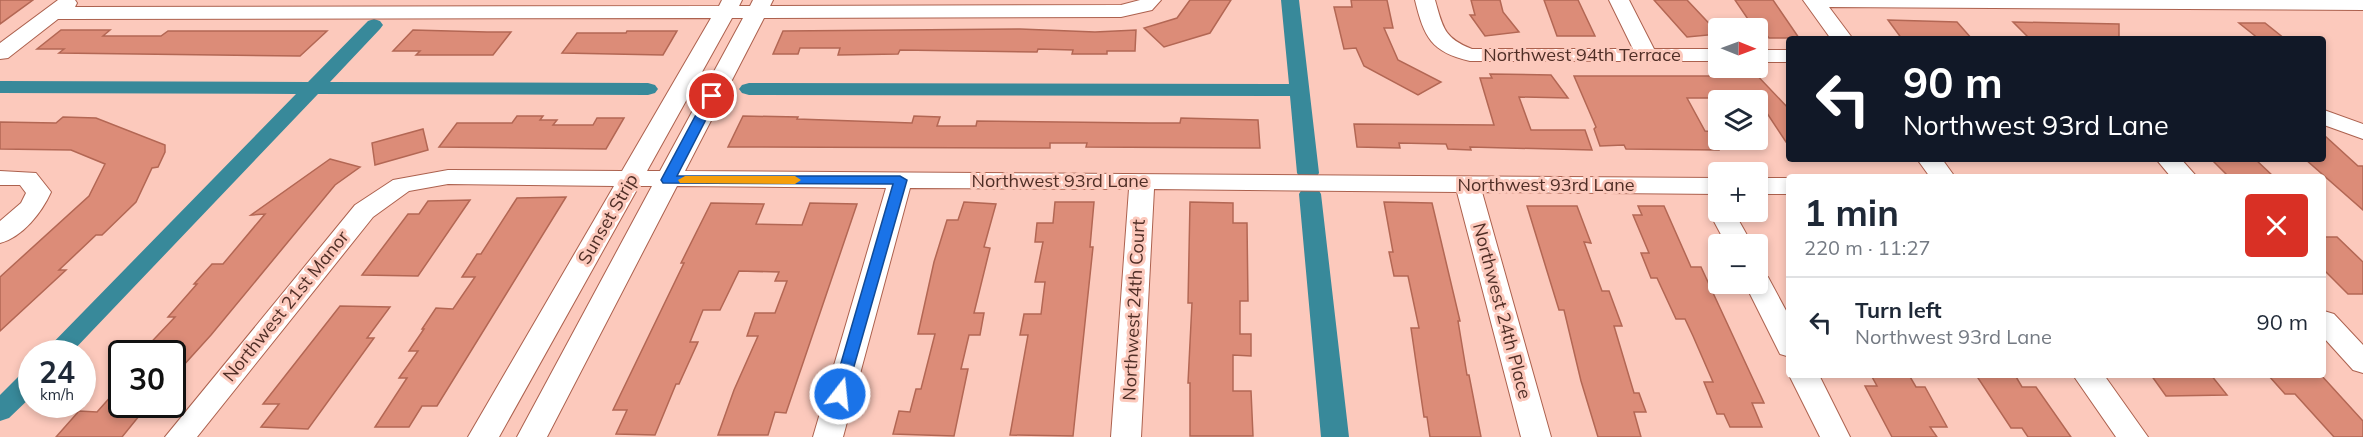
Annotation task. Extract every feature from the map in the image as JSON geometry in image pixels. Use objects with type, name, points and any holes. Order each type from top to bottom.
[{"type":"street","points":[[0,53],[72,0]]},
{"type":"street","name":"Northwest 94th Terrace","points":[[1425,0],[1434,33],[1446,47],[1470,55],[1708,56]]},
{"type":"street","points":[[1619,0],[1646,54]]},
{"type":"street","points":[[1814,0],[2205,1],[2363,4]]},
{"type":"street","points":[[1814,0],[1840,36]]},
{"type":"street","points":[[54,13],[261,7],[534,6],[960,6],[1121,11],[1148,3]]},
{"type":"street","name":"Sunset Strip","points":[[483,437],[728,6]]},
{"type":"street","name":"Sunset Strip","points":[[532,437],[760,6]]},
{"type":"street","points":[[1768,56],[1786,56]]},
{"type":"street","points":[[2326,118],[2363,132]]},
{"type":"street","points":[[1931,162],[1941,174]]},
{"type":"street","points":[[2171,162],[2182,174]]},
{"type":"street","name":"Northwest 93rd Lane","points":[[402,185],[448,177],[1468,184],[1708,193]]},
{"type":"street","points":[[0,178],[27,178],[39,192],[32,207],[0,235]]},
{"type":"street","points":[[828,437],[900,180]]},
{"type":"street","name":"Northwest 24th Court","points":[[1126,437],[1142,182]]},
{"type":"street","name":"Northwest 24th Place","points":[[1468,184],[1536,437]]},
{"type":"street","name":"Northwest 21st Manor","points":[[180,437],[364,211],[402,185]]},
{"type":"street","points":[[1768,186],[1786,186]]},
{"type":"street","points":[[1764,294],[1786,338]]},
{"type":"street","points":[[2326,323],[2363,363]]},
{"type":"street","points":[[1805,378],[1834,437]]},
{"type":"street","points":[[2090,378],[2133,437]]},
{"type":"building","points":[[0,0],[33,0],[0,24]]},
{"type":"building","points":[[1190,0],[1231,0],[1210,33],[1164,47],[1144,28],[1177,18]]},
{"type":"building","points":[[1351,0],[1387,0],[1393,28],[1384,28],[1398,60],[1441,82],[1418,95],[1364,66],[1356,48],[1344,49],[1334,7],[1352,7]]},
{"type":"building","points":[[1471,0],[1500,0],[1503,12],[1519,32],[1485,36],[1470,15],[1475,15]]},
{"type":"building","points":[[1544,0],[1578,0],[1595,36],[1557,36]]},
{"type":"building","points":[[1654,0],[1687,0],[1708,22],[1708,35],[1687,37]]},
{"type":"building","points":[[1735,0],[1773,0],[1798,36],[1769,38],[1768,18],[1747,18]]},
{"type":"building","points":[[1888,20],[1957,22],[1969,36],[1900,36]]},
{"type":"building","points":[[2013,22],[2119,24],[2119,36],[2027,36]]},
{"type":"building","points":[[2239,23],[2265,23],[2281,36],[2255,36]]},
{"type":"building","points":[[1020,29],[1095,32],[1136,30],[1135,51],[1072,54],[1073,50],[1038,49],[1037,52],[900,50],[898,54],[838,55],[840,48],[800,48],[798,54],[773,54],[783,31]]},
{"type":"building","points":[[61,30],[110,30],[103,36],[161,36],[168,31],[327,31],[300,56],[59,53],[64,49],[37,49]]},
{"type":"building","points":[[413,30],[511,32],[493,55],[416,55],[420,51],[393,51]]},
{"type":"building","points":[[627,31],[677,31],[663,55],[562,53],[577,33],[626,33]]},
{"type":"building","points":[[1490,74],[1551,75],[1568,98],[1519,97],[1531,130],[1585,130],[1592,150],[1470,147],[1471,150],[1448,149],[1446,144],[1399,143],[1400,148],[1357,147],[1354,124],[1494,125],[1480,78],[1492,78]]},
{"type":"building","points":[[1574,76],[1760,78],[1786,106],[1786,142],[1768,115],[1768,90],[1708,90],[1708,98],[1687,98],[1705,131],[1708,131],[1708,150],[1626,149],[1624,145],[1600,146],[1594,129],[1596,127]]},
{"type":"building","points":[[517,116],[543,116],[540,120],[557,120],[553,125],[593,125],[597,118],[624,118],[606,149],[439,147],[457,123],[512,123]]},
{"type":"building","points":[[743,116],[912,123],[914,116],[940,117],[937,126],[976,126],[977,121],[1180,123],[1181,118],[1258,120],[1260,148],[1086,147],[1087,143],[1050,143],[1050,148],[728,147]]},
{"type":"building","points":[[63,117],[96,118],[165,145],[165,152],[158,167],[152,168],[136,202],[102,235],[96,235],[59,270],[66,270],[0,331],[0,277],[89,196],[105,164],[71,150],[0,149],[0,122],[56,123]]},
{"type":"building","points":[[423,129],[428,150],[375,165],[372,143]]},
{"type":"building","points":[[2326,137],[2358,166],[2363,166],[2363,210],[2326,177],[2326,174],[2322,174],[2308,162],[2326,162]]},
{"type":"building","points":[[330,159],[360,167],[335,185],[186,363],[186,340],[153,340],[175,317],[168,317],[197,284],[194,284],[212,264],[223,264],[265,214],[251,215]]},
{"type":"building","points":[[2214,162],[2258,162],[2271,174],[2226,174]]},
{"type":"building","points":[[566,197],[437,406],[422,406],[409,427],[375,427],[407,378],[399,378],[418,351],[409,351],[424,329],[422,329],[436,308],[453,309],[475,277],[462,277],[477,254],[481,254],[517,198]]},
{"type":"building","points":[[470,200],[418,276],[362,275],[408,214],[419,214],[428,201]]},
{"type":"building","points":[[964,202],[996,204],[984,247],[990,248],[974,313],[984,313],[980,335],[969,335],[961,369],[968,369],[954,436],[893,434],[899,411],[910,412],[916,389],[921,389],[935,334],[918,334],[934,262],[947,220],[958,220]]},
{"type":"building","points":[[1055,202],[1094,202],[1090,247],[1093,247],[1073,436],[1010,435],[1028,335],[1020,335],[1024,314],[1041,314],[1045,282],[1035,282],[1043,242],[1035,242],[1037,223],[1053,223]]},
{"type":"building","points":[[1190,202],[1233,203],[1233,223],[1247,223],[1248,301],[1240,301],[1240,334],[1251,334],[1251,356],[1233,355],[1233,391],[1251,391],[1253,436],[1190,436],[1190,383],[1188,383],[1192,303],[1188,303]]},
{"type":"building","points":[[1384,202],[1432,203],[1460,321],[1458,321],[1467,375],[1469,375],[1481,437],[1430,437],[1427,417],[1424,417],[1411,328],[1419,328],[1408,276],[1394,276],[1389,252],[1393,252]]},
{"type":"building","points":[[711,203],[764,204],[756,224],[802,225],[810,203],[857,204],[786,413],[775,412],[768,435],[718,435],[734,390],[758,336],[747,336],[755,313],[775,313],[787,281],[775,281],[779,272],[739,271],[720,310],[703,310],[690,342],[698,342],[679,384],[676,384],[655,435],[616,434],[627,410],[613,410]]},
{"type":"building","points":[[1527,206],[1577,206],[1591,243],[1584,242],[1602,291],[1609,291],[1622,326],[1614,326],[1634,393],[1639,393],[1646,412],[1634,412],[1641,437],[1598,437],[1581,381],[1564,310],[1559,310]]},
{"type":"building","points":[[1638,206],[1664,206],[1691,267],[1701,267],[1708,282],[1708,294],[1714,294],[1764,403],[1752,403],[1762,427],[1730,427],[1724,414],[1717,414],[1704,382],[1713,382],[1685,319],[1676,319],[1657,278],[1651,278],[1641,253],[1649,253],[1633,215],[1642,215]]},
{"type":"building","points":[[2326,237],[2337,237],[2363,262],[2363,294],[2348,294],[2326,272]]},
{"type":"building","points":[[340,306],[390,307],[367,338],[374,338],[308,429],[261,427],[279,404],[263,404]]},
{"type":"building","points":[[1873,378],[1911,378],[1916,387],[1925,387],[1947,427],[1930,427],[1937,437],[1892,437],[1865,386],[1877,386]]},
{"type":"building","points":[[1978,378],[2017,378],[2022,387],[2036,387],[2071,437],[2028,437],[2022,428],[2011,428]]},
{"type":"building","points":[[2153,378],[2213,378],[2227,395],[2166,396]]},
{"type":"building","points":[[2271,378],[2324,378],[2363,421],[2363,437],[2334,437],[2295,394],[2285,394]]},
{"type":"building","points":[[108,400],[108,418],[137,418],[122,437],[56,437],[73,418],[96,418],[97,412]]},
{"type":"waterway","points":[[1290,0],[1299,90]]},
{"type":"waterway","points":[[313,88],[374,25]]},
{"type":"waterway","points":[[0,87],[313,88]]},
{"type":"waterway","points":[[69,340],[313,88]]},
{"type":"waterway","points":[[313,88],[648,89]]},
{"type":"waterway","points":[[749,89],[1299,90]]},
{"type":"waterway","points":[[1299,90],[1308,173]]},
{"type":"waterway","points":[[1310,194],[1335,437]]},
{"type":"waterway","points":[[0,411],[18,393]]},
{"type":"slow traffic","points":[[685,180],[795,180]]},
{"type":"route","points":[[712,96],[668,180],[900,180],[840,394]]}]
